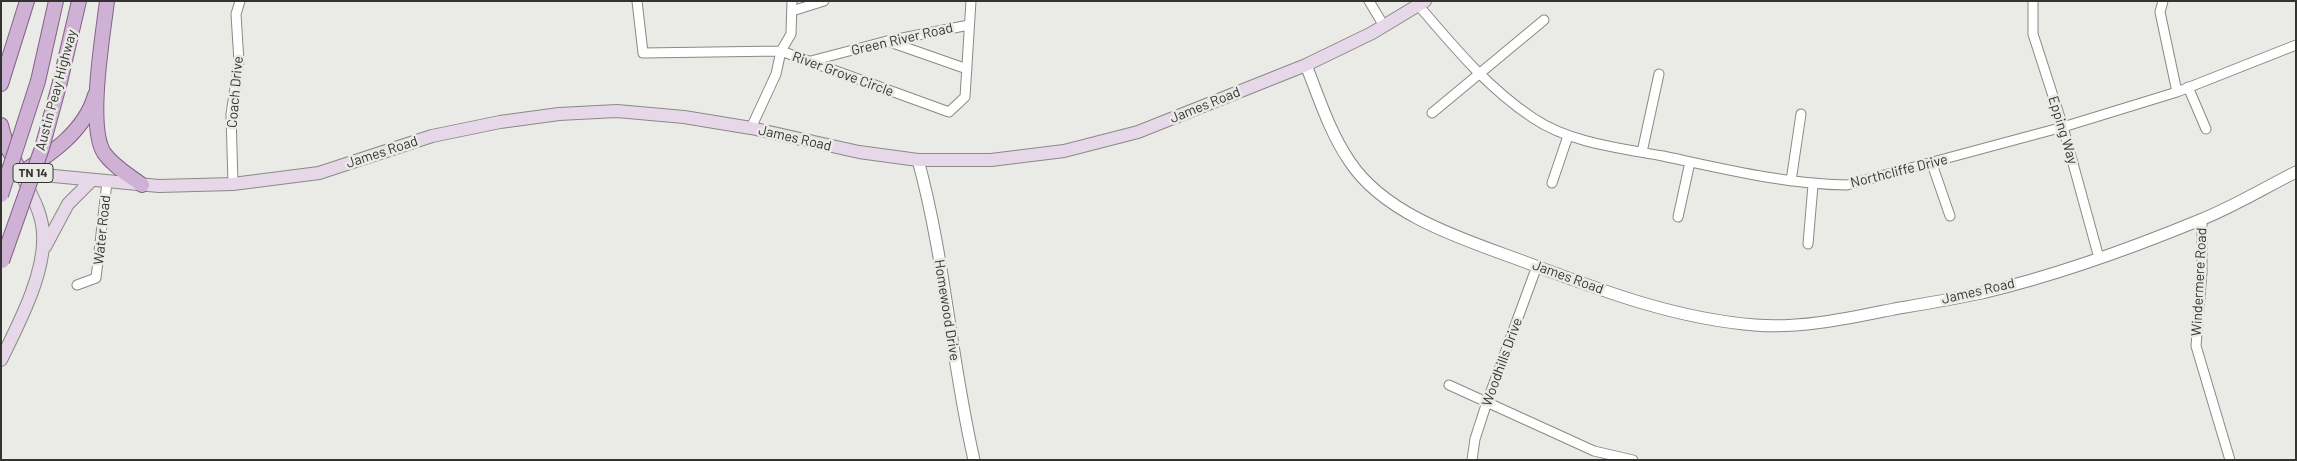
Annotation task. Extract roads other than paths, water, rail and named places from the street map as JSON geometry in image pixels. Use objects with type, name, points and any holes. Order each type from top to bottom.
[{"type":"main road","points":[[1,84],[27,1]]},
{"type":"main road","name":"Austin Peay Highway","points":[[1,195],[38,81],[56,1]]},
{"type":"main road","name":"Austin Peay Highway","points":[[1,262],[42,148],[79,1]]},
{"type":"main road","points":[[107,1],[98,84],[97,135],[103,152],[113,164],[142,185]]},
{"type":"main road","points":[[1306,65],[1384,26],[1422,4]]},
{"type":"main road","name":"James Road","points":[[1,171],[142,185],[193,187],[233,184],[319,172],[432,136],[500,122],[559,114],[617,111],[684,117],[751,128],[859,152],[918,160],[991,160],[1064,151],[1138,132],[1306,65]]},
{"type":"main road","points":[[1,186],[45,158],[76,131],[94,101],[98,84]]},
{"type":"main road","points":[[1,125],[7,147],[38,209],[43,232],[43,253]]},
{"type":"main road","points":[[1,360],[34,283],[43,253],[68,204],[92,180]]},
{"type":"street","name":"Coach Drive","points":[[233,184],[231,114],[240,62],[236,14],[240,1]]},
{"type":"street","name":"River Grove Circle","points":[[637,1],[643,53],[781,52],[949,112],[965,96],[967,69]]},
{"type":"street","points":[[751,128],[776,74],[781,52],[791,34],[792,6],[824,1]]},
{"type":"street","points":[[886,41],[967,69],[971,1]]},
{"type":"street","points":[[1368,1],[1384,26]]},
{"type":"street","name":"Epping Way","points":[[2033,1],[2033,34],[2063,128],[2099,258]]},
{"type":"street","points":[[2164,1],[2160,12],[2177,92]]},
{"type":"street","name":"Northcliffe Drive","points":[[1422,4],[1478,75],[1533,118],[1568,136],[1690,162],[1813,185],[1847,185],[2063,128],[2177,92],[2296,45]]},
{"type":"street","points":[[1432,113],[1544,20]]},
{"type":"street","name":"Green River Road","points":[[807,62],[886,41],[969,25]]},
{"type":"street","name":"James Road","points":[[1306,65],[1334,133],[1346,155],[1362,177],[1376,191],[1401,209],[1432,225],[1589,286],[1673,311],[1734,323],[1782,326],[1852,317],[1983,292],[2099,258],[2202,219],[2296,172]]},
{"type":"street","points":[[1642,152],[1659,74]]},
{"type":"street","points":[[2188,87],[2206,129]]},
{"type":"street","points":[[1791,181],[1801,114]]},
{"type":"street","points":[[1552,183],[1568,136]]},
{"type":"street","name":"Homewood Drive","points":[[918,160],[931,207],[964,416],[974,460]]},
{"type":"street","points":[[1678,217],[1690,162]]},
{"type":"street","points":[[1932,164],[1950,216]]},
{"type":"street","name":"Water Road","points":[[77,285],[96,278],[107,182]]},
{"type":"street","points":[[1808,244],[1813,185]]},
{"type":"street","name":"Windermere Road","points":[[2202,219],[2202,272],[2196,346],[2230,460]]},
{"type":"street","name":"Woodhills Drive","points":[[1472,460],[1475,439],[1487,402],[1537,266]]},
{"type":"street","points":[[1448,385],[1594,451],[1633,460]]}]
